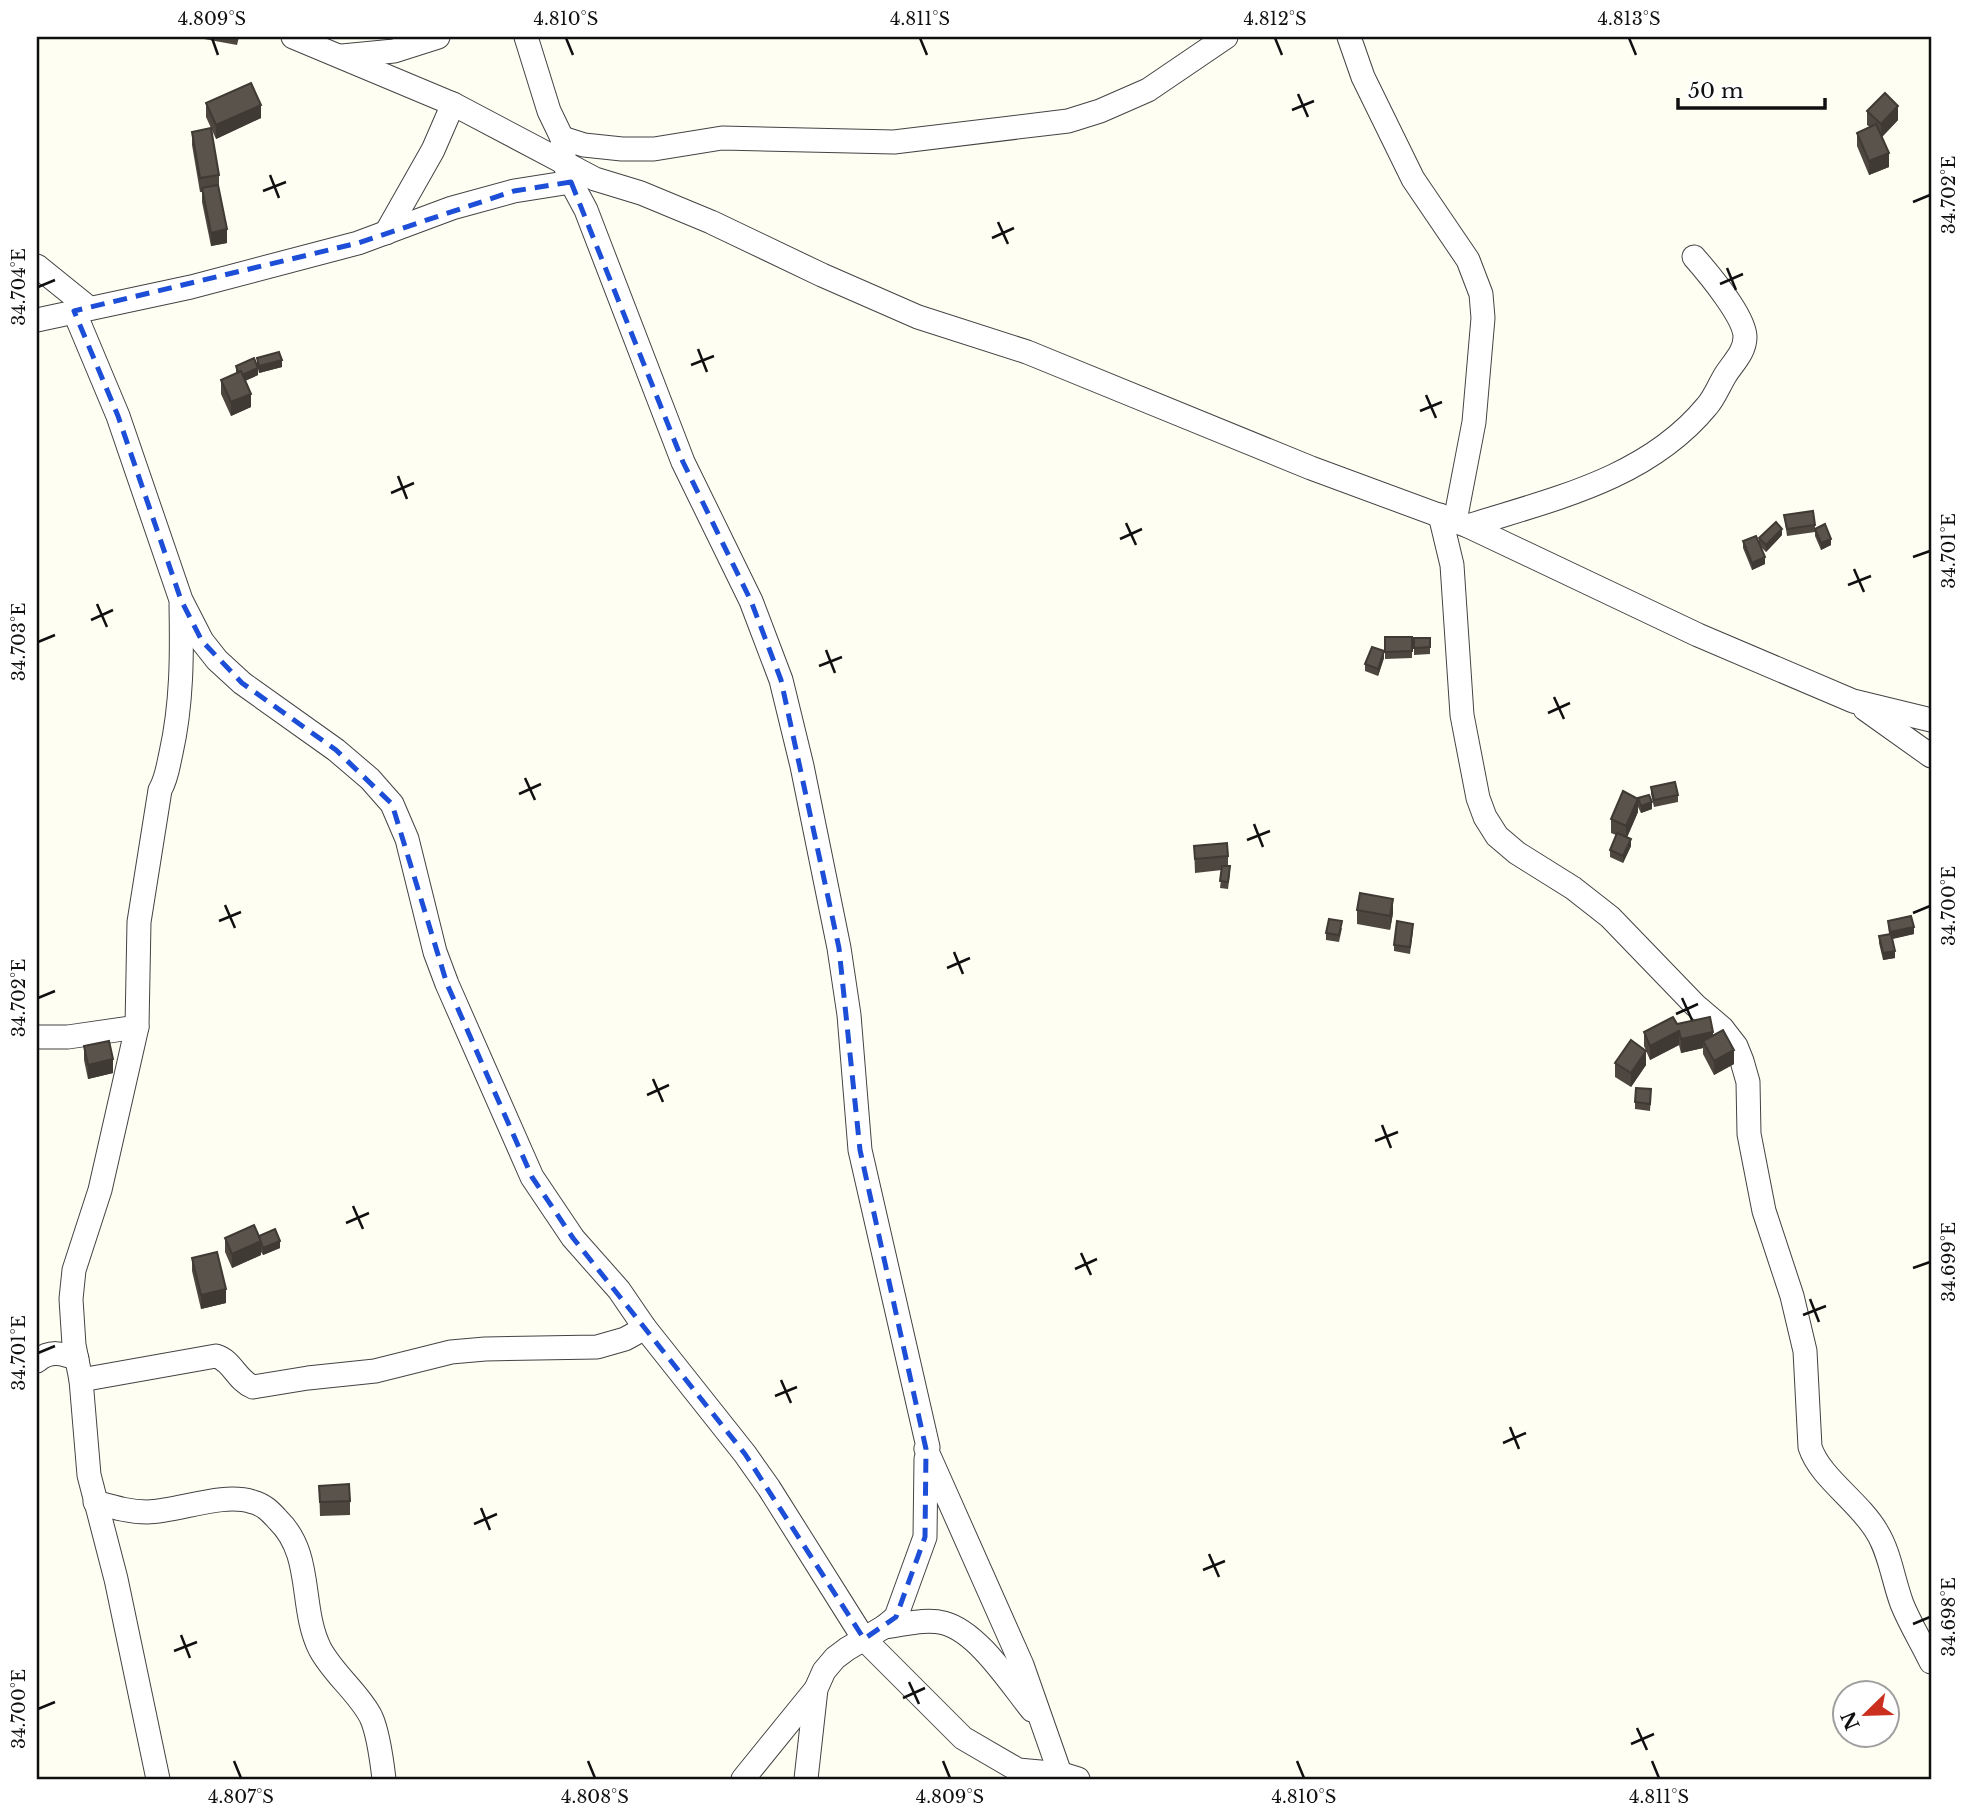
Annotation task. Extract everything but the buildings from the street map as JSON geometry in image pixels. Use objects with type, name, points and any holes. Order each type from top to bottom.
[{"type":"street","points":[[293,37],[453,104],[568,173],[595,178],[641,193],[711,222],[918,317],[1027,352],[1311,468],[1454,521],[1698,635],[1853,701],[1931,720]]},
{"type":"street","points":[[340,56],[394,51],[438,37]]},
{"type":"street","points":[[526,37],[549,111],[562,138],[568,173],[586,210],[683,462],[751,601],[781,680],[802,766],[839,948],[849,1015],[860,1150],[928,1447],[925,1537],[897,1617],[835,1658],[824,1671],[817,1689],[806,1779]]},
{"type":"street","points":[[562,138],[584,145],[622,149],[653,149],[722,138],[894,142],[1068,121],[1100,111],[1147,90],[1226,37]]},
{"type":"street","points":[[1349,37],[1363,77],[1413,179],[1468,260],[1481,294],[1483,318],[1474,422],[1454,521],[1452,565],[1462,715],[1478,797],[1485,817],[1497,836],[1517,853],[1573,888],[1610,917],[1695,1005],[1722,1028],[1736,1046],[1748,1082],[1749,1134],[1764,1211],[1793,1296],[1805,1351],[1810,1447],[1813,1458],[1850,1497],[1878,1533],[1903,1607],[1931,1662]]},
{"type":"street","points":[[386,233],[422,172],[453,104]]},
{"type":"street","points":[[37,320],[191,287],[358,243],[477,201],[568,173]]},
{"type":"street","points":[[1454,521],[1594,486],[1668,444],[1707,406],[1739,356],[1745,337],[1743,325],[1717,285],[1694,257]]},
{"type":"street","points":[[37,266],[81,309],[181,600],[202,641],[217,660],[242,683],[336,750],[370,779],[392,804],[407,839],[435,951],[447,984],[532,1177],[573,1238],[619,1290],[645,1328],[715,1413],[753,1465],[864,1639],[935,1712],[970,1742],[1018,1770],[1067,1778]]},
{"type":"street","points":[[158,1779],[116,1579],[86,1459],[79,1370],[71,1324],[74,1270],[100,1190],[137,1027],[139,922],[160,790],[165,781],[178,723],[182,676],[181,600]]},
{"type":"street","points":[[1853,701],[1931,756]]},
{"type":"street","points":[[37,1037],[68,1037],[137,1027]]},
{"type":"street","points":[[37,1361],[43,1356],[55,1353],[79,1370],[216,1356],[227,1362],[239,1378],[253,1387],[375,1371],[451,1352],[597,1347],[625,1339],[645,1328]]},
{"type":"street","points":[[926,1449],[1021,1665],[1042,1724],[1067,1778]]},
{"type":"street","points":[[95,1502],[127,1511],[238,1498],[264,1506],[294,1540],[319,1647],[370,1716],[384,1779]]},
{"type":"street","points":[[884,1628],[942,1622],[961,1629],[982,1650],[1042,1724]]},
{"type":"street","points":[[743,1779],[817,1689]]},
{"type":"street","points":[[970,1742],[1000,1779]]},
{"type":"highlighted area","points":[[571,182],[683,462],[751,601],[781,680],[839,948],[860,1150],[926,1449],[925,1537],[896,1617],[864,1639],[745,1454],[573,1238],[532,1177],[447,984],[392,804],[336,750],[242,683],[202,641],[181,600],[118,416],[74,311],[358,243],[514,191]]}]
